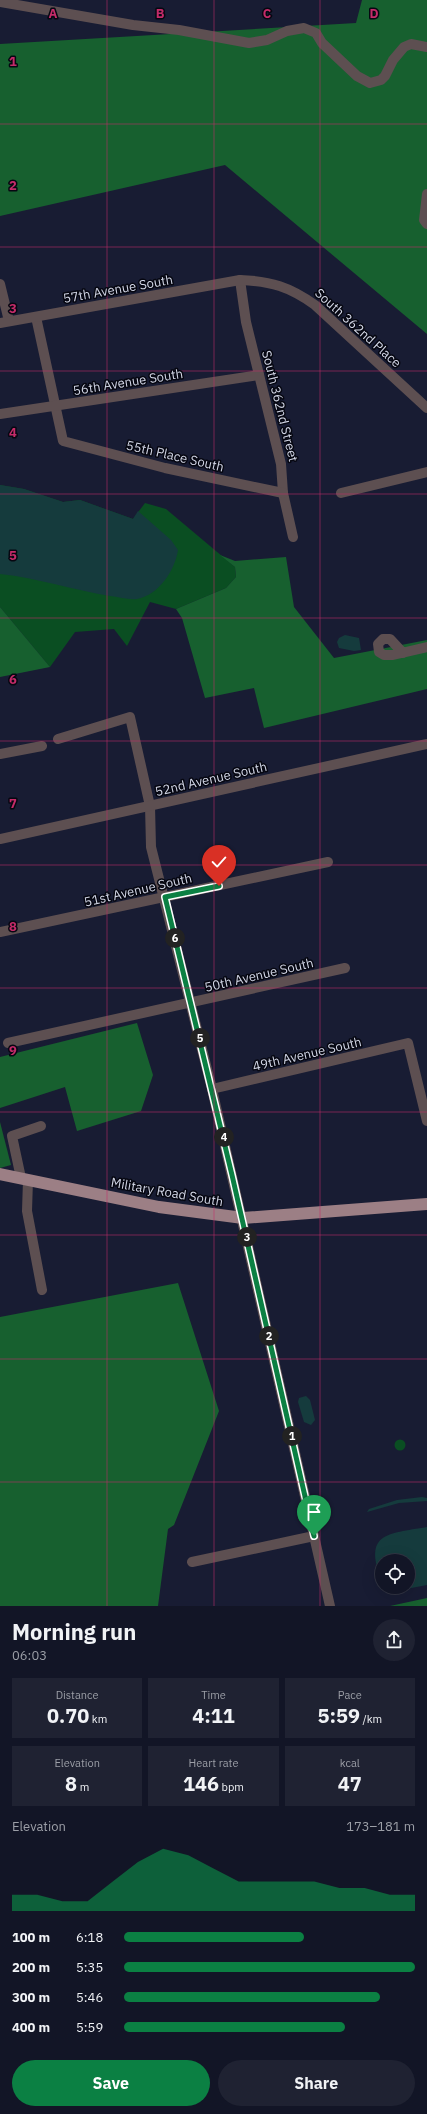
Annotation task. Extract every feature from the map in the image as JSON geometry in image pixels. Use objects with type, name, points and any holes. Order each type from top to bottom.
[{"type":"main road","name":"Military Road South","points":[[0,1174],[159,1207],[242,1218],[427,1204]]},
{"type":"street","points":[[0,2],[133,25],[179,30],[249,43],[267,40],[287,31],[304,28],[311,30],[356,76],[370,83],[381,80],[385,76],[393,60],[404,47],[411,44],[427,48]]},
{"type":"street","points":[[427,194],[424,220],[427,224]]},
{"type":"street","name":"57th Avenue South","points":[[4,322],[240,280]]},
{"type":"street","name":"South 362nd Street","points":[[240,280],[246,322],[281,464],[283,493],[293,537]]},
{"type":"street","name":"South 362nd Place","points":[[240,280],[267,282],[298,293],[316,305],[427,408]]},
{"type":"street","points":[[0,284],[4,322]]},
{"type":"street","points":[[36,317],[55,406]]},
{"type":"street","name":"56th Avenue South","points":[[0,414],[259,375]]},
{"type":"street","name":"55th Place South","points":[[55,406],[63,440],[165,468],[283,493]]},
{"type":"street","points":[[341,493],[427,472]]},
{"type":"street","points":[[403,653],[427,647]]},
{"type":"street","points":[[58,739],[130,717],[150,806],[151,847],[192,1003],[330,1606]]},
{"type":"street","name":"52nd Avenue South","points":[[0,839],[427,744]]},
{"type":"street","points":[[0,754],[42,746]]},
{"type":"street","name":"51st Avenue South","points":[[0,932],[328,862]]},
{"type":"street","name":"50th Avenue South","points":[[8,1043],[108,1022],[345,968]]},
{"type":"street","name":"49th Avenue South","points":[[212,1089],[408,1043],[427,1121]]},
{"type":"street","points":[[41,1126],[12,1136],[24,1179],[27,1211],[42,1290]]},
{"type":"street","points":[[192,1562],[314,1536]]},
{"type":"green space","points":[[362,0],[427,0],[427,334],[225,165],[0,216],[0,44],[356,23]]},
{"type":"green space","points":[[0,485],[24,489],[63,502],[80,500],[133,519],[145,503],[166,509],[235,567],[236,577],[226,588],[176,609],[150,602],[127,646],[114,629],[75,632],[50,667],[0,607]]},
{"type":"green space","points":[[220,555],[235,561],[286,557],[294,607],[334,658],[427,640],[427,689],[264,728],[254,688],[205,698],[182,618],[176,609],[226,588],[236,577],[235,567]]},
{"type":"green space","points":[[0,607],[50,667],[0,677]]},
{"type":"green space","points":[[137,1023],[153,1075],[141,1111],[77,1131],[65,1087],[0,1108],[0,1057]]},
{"type":"green space","points":[[0,1122],[11,1165],[0,1168]]},
{"type":"green space","points":[[178,1283],[219,1411],[174,1525],[168,1529],[158,1606],[0,1606],[0,1317]]},
{"type":"green space","points":[[398,1440],[402,1440],[404,1441],[404,1449],[398,1450],[395,1447],[395,1443]]},
{"type":"green space","points":[[427,1598],[427,1606],[390,1606]]},
{"type":"shaded area","points":[[0,485],[24,489],[63,502],[80,500],[133,519],[138,511],[171,540],[178,550],[170,573],[159,587],[145,597],[137,599],[96,593],[28,578],[0,574]]},
{"type":"shaded area","points":[[345,635],[359,638],[361,650],[354,651],[339,648],[337,642],[339,638]]},
{"type":"shaded area","points":[[306,1396],[310,1400],[315,1420],[311,1425],[304,1422],[298,1402],[299,1398]]},
{"type":"shaded area","points":[[422,1497],[427,1498],[427,1501],[399,1503],[367,1512],[369,1509],[397,1500]]},
{"type":"shaded area","points":[[427,1527],[427,1585],[415,1587],[415,1554],[375,1554],[377,1545],[382,1539],[400,1532]]},
{"type":"route","points":[[219,886],[165,897],[192,1003],[314,1536]]}]
